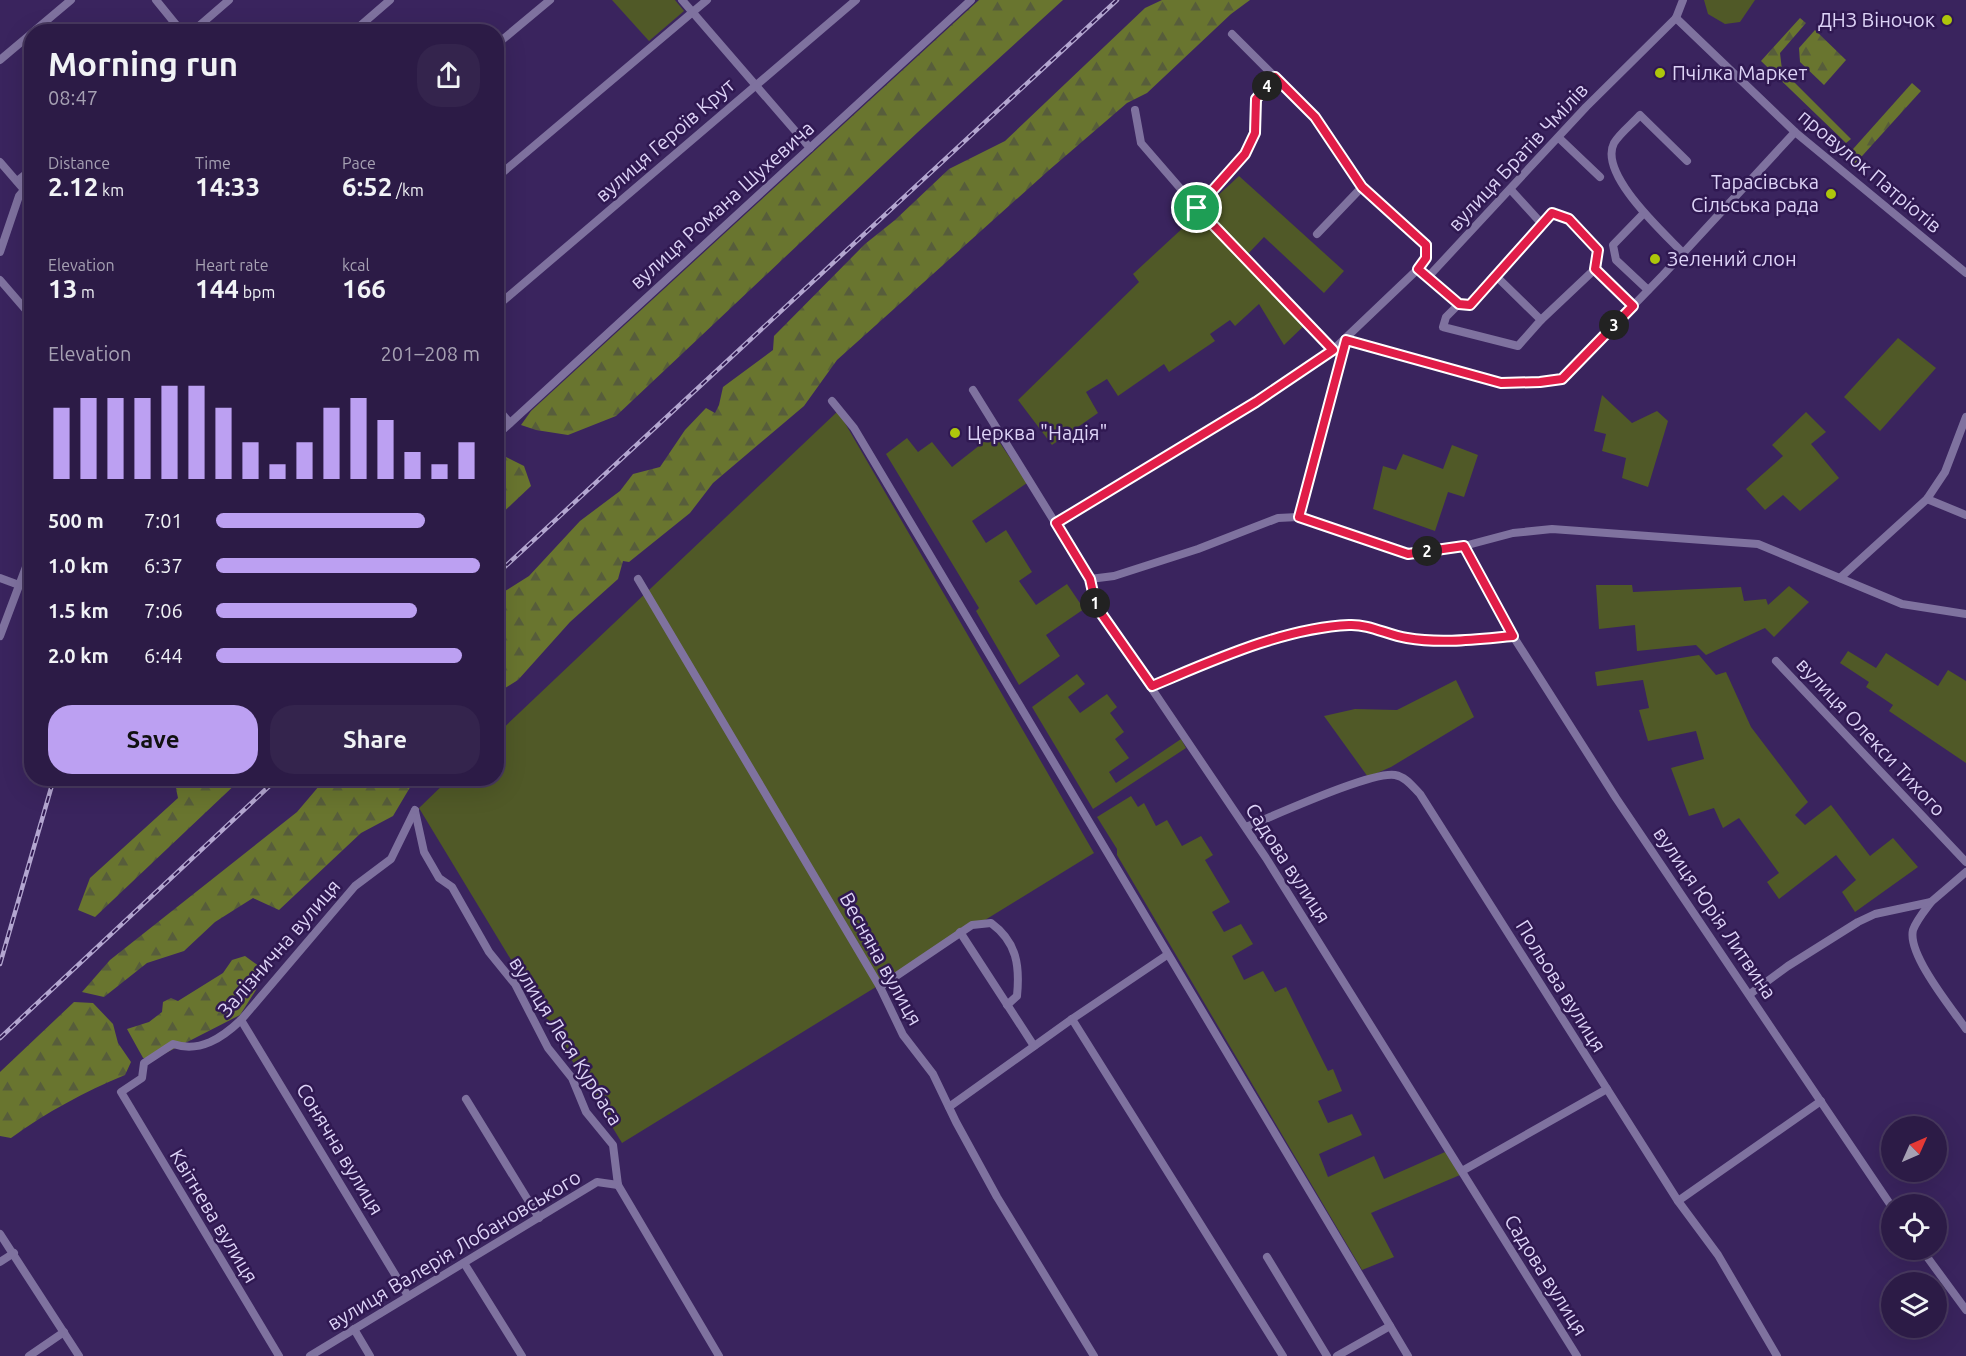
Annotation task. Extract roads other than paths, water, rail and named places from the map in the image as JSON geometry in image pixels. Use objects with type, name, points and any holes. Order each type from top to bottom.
[{"type":"street","points":[[42,24],[71,0]]},
{"type":"street","points":[[156,0],[176,24]]},
{"type":"street","points":[[201,24],[229,0]]},
{"type":"street","points":[[362,24],[390,0]]},
{"type":"street","points":[[504,38],[550,0]]},
{"type":"street","points":[[682,0],[810,148]]},
{"type":"street","points":[[504,171],[707,0]]},
{"type":"street","name":"вулиця Героїв Крут","points":[[504,300],[856,0]]},
{"type":"street","name":"вулиця Романа Шухевича","points":[[504,429],[971,0]]},
{"type":"street","points":[[1676,18],[1683,0]]},
{"type":"street","name":"провулок Патріотів","points":[[1676,18],[1795,132],[1966,273]]},
{"type":"street","name":"вулиця Братів Чмілів","points":[[1429,276],[1676,18]]},
{"type":"street","points":[[1056,523],[1256,402],[1333,350],[1418,269],[1426,258],[1426,245],[1362,187],[1315,117],[1232,34]]},
{"type":"street","points":[[0,60],[24,39]]},
{"type":"street","points":[[1197,208],[1245,154],[1255,133],[1256,99],[1275,77]]},
{"type":"street","points":[[1135,110],[1141,143],[1197,208],[1333,350]]},
{"type":"street","points":[[1683,253],[1644,213],[1622,185],[1611,154],[1614,142],[1640,116],[1687,161]]},
{"type":"street","points":[[1346,340],[1501,383],[1562,379],[1659,279],[1795,132]]},
{"type":"street","points":[[1559,138],[1600,177]]},
{"type":"street","points":[[0,162],[24,190],[19,196],[0,252]]},
{"type":"street","points":[[17,181],[24,175]]},
{"type":"street","points":[[1317,234],[1362,187]]},
{"type":"street","points":[[1511,190],[1541,223]]},
{"type":"street","points":[[1418,269],[1429,276],[1459,304],[1470,305],[1552,213],[1569,219],[1598,250],[1595,269],[1541,320],[1518,346],[1443,327],[1446,317],[1459,304]]},
{"type":"street","points":[[1644,213],[1613,245],[1616,260],[1648,290]]},
{"type":"street","points":[[1595,269],[1633,306]]},
{"type":"street","points":[[1497,276],[1541,320]]},
{"type":"street","points":[[0,280],[24,308]]},
{"type":"street","points":[[1299,517],[1346,340]]},
{"type":"street","name":"Садова вулиця","points":[[973,390],[1090,579],[1096,606],[1246,827],[1577,1356]]},
{"type":"street","points":[[832,401],[854,428],[1408,1356]]},
{"type":"street","points":[[504,416],[510,423]]},
{"type":"street","points":[[1840,578],[1928,499],[1945,472],[1966,417]]},
{"type":"street","points":[[1928,499],[1966,515]]},
{"type":"street","points":[[1090,579],[1114,576],[1198,549],[1278,518],[1299,517],[1408,554],[1464,546],[1513,533],[1552,529],[1758,544],[1902,604],[1966,614]]},
{"type":"street","name":"вулиця Юрія Литвина","points":[[1464,546],[1513,636],[1616,798],[1883,1194]]},
{"type":"street","points":[[0,636],[24,574]]},
{"type":"street","points":[[0,578],[20,585]]},
{"type":"street","name":"Весняна вулиця","points":[[638,579],[880,987],[903,1035],[933,1074],[1008,1214],[1094,1356]]},
{"type":"street","points":[[1152,686],[1265,642],[1349,625],[1371,627],[1407,638],[1462,640],[1513,636]]},
{"type":"street","name":"вулиця Олекси Тихого","points":[[1776,660],[1966,862]]},
{"type":"street","name":"Польова вулиця","points":[[1246,827],[1361,781],[1392,774],[1406,778],[1420,794],[1678,1201],[1718,1256],[1777,1356]]},
{"type":"street","name":"Залізнична вулиця","points":[[122,1092],[142,1078],[144,1063],[173,1044],[186,1048],[202,1046],[226,1034],[241,1020],[355,886],[391,859],[415,810]]},
{"type":"street","name":"вулиця Леся Курбаса","points":[[415,810],[424,852],[439,878],[452,887],[489,952],[514,984],[549,1048],[572,1078],[586,1112],[612,1145],[618,1185],[719,1356]]},
{"type":"street","points":[[1966,872],[1931,902],[1913,930],[1913,942],[1918,957],[1966,1029]]},
{"type":"street","points":[[1750,994],[1788,966],[1858,922],[1875,914],[1931,902]]},
{"type":"street","points":[[880,987],[972,925],[991,923],[1005,933],[1019,968],[1017,996],[1007,1005]]},
{"type":"street","points":[[960,932],[1034,1046]]},
{"type":"street","points":[[949,1107],[1072,1019],[1167,955]]},
{"type":"street","points":[[1072,1019],[1283,1356]]},
{"type":"street","name":"Сонячна вулиця","points":[[241,1020],[300,1114],[408,1296]]},
{"type":"street","points":[[1462,1170],[1607,1089]]},
{"type":"street","name":"Квітнева вулиця","points":[[122,1092],[279,1356]]},
{"type":"street","points":[[466,1099],[539,1218]]},
{"type":"street","points":[[1678,1201],[1821,1101]]},
{"type":"street","name":"вулиця Валерія Лобановського","points":[[310,1356],[597,1182],[618,1185]]},
{"type":"street","points":[[0,1234],[79,1356]]},
{"type":"street","points":[[0,1262],[14,1253]]},
{"type":"street","points":[[1267,1257],[1327,1356]]},
{"type":"street","points":[[1929,1260],[1966,1310]]},
{"type":"street","points":[[464,1263],[522,1356]]},
{"type":"street","points":[[1337,1356],[1390,1326]]},
{"type":"street","points":[[354,1329],[370,1356]]},
{"type":"street","points":[[29,1356],[64,1332]]},
{"type":"railway","points":[[504,568],[1117,0]]},
{"type":"railway","points":[[0,964],[52,786]]},
{"type":"railway","points":[[0,1038],[269,786]]},
{"type":"place","name":"ДНЗ Віночок","points":[[1947,20]]},
{"type":"place","name":"Пчілка Маркет","points":[[1660,73]]},
{"type":"place","name":"Тарасівська Сільська рада","points":[[1831,194]]},
{"type":"place","name":"Зелений слон","points":[[1655,259]]},
{"type":"place","name":"Церква \"Надія\"","points":[[955,433]]}]
